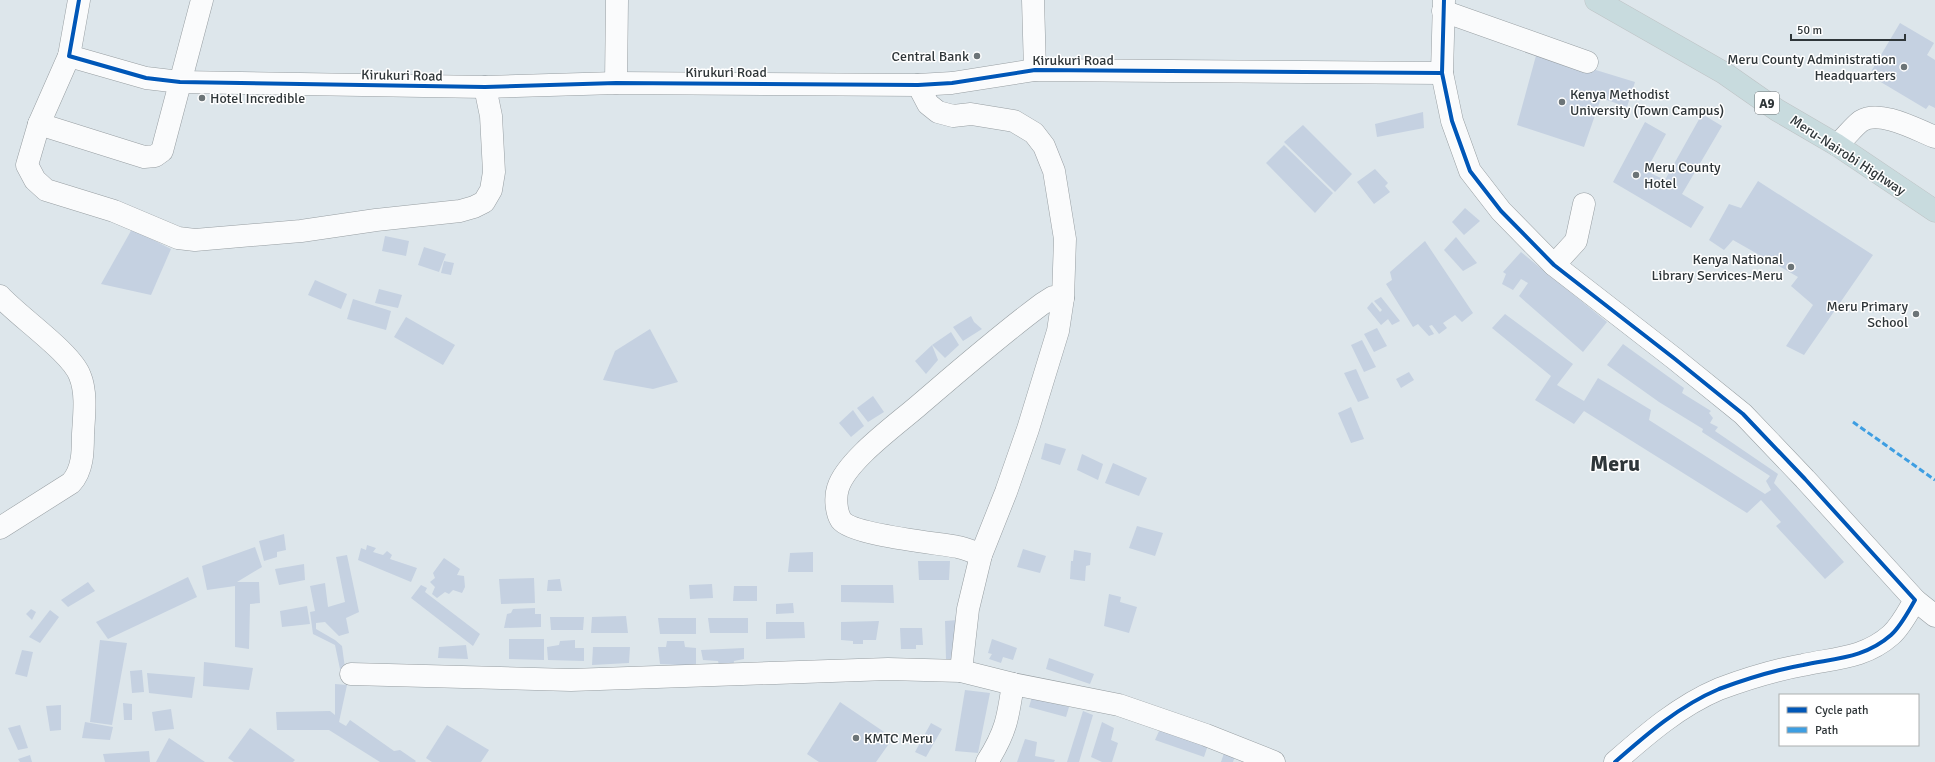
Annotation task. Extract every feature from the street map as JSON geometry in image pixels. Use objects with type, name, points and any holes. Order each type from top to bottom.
[{"type":"highway","name":"Meru-Nairobi Highway","points":[[1596,0],[1724,72],[1777,110],[1837,145],[1935,211]]},
{"type":"street","points":[[79,0],[69,56],[39,124],[27,165],[35,180],[46,190],[114,211],[178,238],[195,240],[302,231],[376,220],[460,211],[479,205],[484,202],[491,190],[494,172],[491,116],[485,87]]},
{"type":"street","points":[[39,124],[144,157],[155,156],[162,151],[180,82],[193,40],[202,0]]},
{"type":"street","points":[[616,83],[617,0]]},
{"type":"street","points":[[1033,0],[1035,70]]},
{"type":"street","points":[[1588,62],[1444,5],[1442,73],[1452,122],[1470,171],[1501,211],[1554,265],[1676,359],[1743,414],[1805,479],[1915,600],[1935,616]]},
{"type":"street","name":"Kirukuri Road","points":[[69,56],[146,78],[180,82],[485,87],[616,83],[918,85],[952,83],[1035,70],[1442,73]]},
{"type":"street","points":[[918,85],[928,104],[938,112],[953,116],[971,114],[1014,121],[1034,133],[1044,146],[1054,171],[1065,239],[1063,298],[1058,331],[1028,428],[1006,492],[981,555],[968,609],[961,672]]},
{"type":"street","points":[[1837,145],[1862,120],[1876,118],[1892,118],[1935,137]]},
{"type":"street","points":[[1554,265],[1576,241],[1584,204]]},
{"type":"street","points":[[0,296],[12,310],[47,338],[80,375],[83,386],[84,426],[82,461],[76,478],[64,488],[0,528]]},
{"type":"street","points":[[981,555],[960,547],[912,540],[852,528],[842,521],[837,509],[838,487],[857,460],[977,355],[1042,304],[1053,298],[1063,298]]},
{"type":"street","points":[[1615,762],[1668,718],[1718,690],[1756,676],[1803,665],[1857,656],[1876,646],[1892,634],[1915,600]]},
{"type":"street","points":[[351,674],[578,680],[888,669],[961,672],[1119,705],[1206,735],[1274,762]]},
{"type":"street","points":[[988,762],[1001,741],[1008,721],[1013,684]]},
{"type":"building","name":"Meru County Administration Headquarters","points":[[1900,23],[1934,43],[1927,55],[1935,60],[1935,108],[1929,105],[1926,109],[1869,75]]},
{"type":"building","name":"Kenya Methodist University (Town Campus)","points":[[1537,52],[1635,82],[1627,107],[1601,98],[1584,147],[1517,125]]},
{"type":"building","points":[[1423,112],[1424,128],[1377,137],[1375,124]]},
{"type":"building","name":"Meru County Hotel","points":[[1702,114],[1722,126],[1682,194],[1704,207],[1691,228],[1613,182],[1645,122],[1666,134],[1646,171],[1665,180]]},
{"type":"building","points":[[1303,125],[1352,174],[1335,192],[1284,142]]},
{"type":"building","points":[[1284,145],[1333,193],[1315,213],[1266,163]]},
{"type":"building","points":[[1375,169],[1388,183],[1385,186],[1390,192],[1374,204],[1357,182]]},
{"type":"building","points":[[1758,181],[1873,255],[1804,355],[1786,346],[1813,305],[1791,286],[1798,277],[1733,240],[1724,250],[1709,240],[1729,204],[1741,208]]},
{"type":"building","points":[[1465,208],[1480,221],[1464,235],[1452,222]]},
{"type":"building","points":[[132,229],[171,249],[151,295],[101,284]]},
{"type":"building","points":[[385,236],[409,241],[406,256],[382,251]]},
{"type":"building","points":[[1456,237],[1477,263],[1463,271],[1444,250]]},
{"type":"building","points":[[1425,241],[1473,313],[1462,322],[1455,315],[1443,323],[1447,328],[1439,334],[1432,325],[1429,326],[1434,334],[1429,336],[1418,324],[1413,327],[1386,284],[1392,280],[1390,272]]},
{"type":"building","points":[[424,247],[446,254],[439,272],[418,265]]},
{"type":"building","points":[[1521,252],[1607,322],[1583,352],[1519,296],[1528,283],[1521,279],[1513,290],[1502,284],[1506,274],[1503,272]]},
{"type":"building","points":[[444,261],[454,263],[451,275],[441,273]]},
{"type":"building","points":[[315,280],[347,294],[341,309],[308,295]]},
{"type":"building","points":[[379,289],[402,295],[398,308],[375,303]]},
{"type":"building","points":[[1381,297],[1400,321],[1392,325],[1388,319],[1381,325],[1367,308],[1372,302],[1380,312],[1382,310],[1374,301]]},
{"type":"building","points":[[353,299],[391,311],[386,330],[347,319]]},
{"type":"building","points":[[1505,314],[1573,364],[1557,385],[1584,401],[1598,378],[1651,410],[1649,420],[1765,494],[1771,490],[1766,481],[1770,476],[1702,432],[1703,429],[1659,402],[1607,365],[1623,344],[1684,388],[1682,393],[1711,411],[1709,413],[1713,418],[1710,423],[1718,427],[1715,431],[1778,474],[1774,483],[1844,562],[1825,579],[1776,526],[1781,522],[1761,500],[1747,513],[1584,411],[1574,424],[1535,400],[1551,376],[1492,328]]},
{"type":"building","points":[[971,316],[974,322],[982,329],[963,341],[953,327]]},
{"type":"building","points":[[406,317],[455,345],[443,365],[394,337]]},
{"type":"building","points":[[1377,328],[1387,346],[1374,352],[1364,334]]},
{"type":"building","points":[[650,329],[678,382],[653,389],[603,380],[615,351]]},
{"type":"building","points":[[951,332],[959,345],[945,358],[932,345]]},
{"type":"building","points":[[1362,340],[1376,367],[1364,372],[1351,345]]},
{"type":"building","points":[[932,345],[938,360],[926,374],[915,361]]},
{"type":"building","points":[[1356,369],[1369,398],[1358,402],[1344,373]]},
{"type":"building","points":[[1409,372],[1414,380],[1401,388],[1396,379]]},
{"type":"building","points":[[873,396],[884,412],[868,422],[857,408]]},
{"type":"building","points":[[1351,407],[1364,439],[1351,443],[1338,413]]},
{"type":"building","points":[[853,410],[864,426],[851,437],[839,423]]},
{"type":"building","points":[[1045,443],[1066,449],[1060,465],[1041,459]]},
{"type":"building","points":[[1082,454],[1103,464],[1098,480],[1077,470]]},
{"type":"building","points":[[1113,463],[1147,478],[1139,496],[1105,483]]},
{"type":"building","points":[[1137,526],[1163,533],[1155,556],[1129,548]]},
{"type":"building","points":[[284,534],[286,550],[277,552],[277,557],[264,561],[259,541]]},
{"type":"building","points":[[367,545],[376,548],[373,552],[383,555],[387,551],[392,555],[390,559],[417,568],[411,582],[358,560],[361,548],[366,550]]},
{"type":"building","points":[[255,547],[262,567],[237,582],[259,582],[260,603],[250,604],[249,649],[235,647],[235,586],[207,590],[202,566]]},
{"type":"building","points":[[1023,549],[1046,556],[1040,573],[1017,567]]},
{"type":"building","points":[[1074,550],[1091,553],[1090,565],[1086,566],[1085,581],[1070,579],[1071,561],[1073,561]]},
{"type":"building","points":[[813,552],[813,572],[788,572],[790,553]]},
{"type":"building","points":[[347,555],[359,612],[346,618],[349,633],[339,636],[325,622],[316,623],[316,629],[342,646],[345,668],[340,669],[335,645],[313,634],[310,612],[315,611],[310,586],[325,583],[328,607],[345,602],[336,557]]},
{"type":"building","points":[[444,558],[460,569],[457,575],[464,576],[465,587],[462,593],[453,590],[449,594],[445,592],[437,598],[432,594],[435,587],[430,582],[435,578],[433,573]]},
{"type":"building","points":[[918,561],[950,561],[949,580],[919,580]]},
{"type":"building","points":[[304,564],[305,580],[279,585],[275,569]]},
{"type":"building","points":[[188,577],[197,597],[108,639],[96,622]]},
{"type":"building","points":[[534,578],[535,603],[501,604],[499,579]]},
{"type":"building","points":[[560,579],[562,591],[547,591],[548,580]]},
{"type":"building","points":[[88,582],[95,591],[68,607],[61,600]]},
{"type":"building","points":[[712,584],[713,598],[690,599],[689,585]]},
{"type":"building","points":[[421,585],[427,588],[425,592],[480,634],[473,646],[411,598]]},
{"type":"building","points":[[841,585],[893,585],[894,603],[841,602]]},
{"type":"building","points":[[734,586],[757,586],[757,601],[733,601]]},
{"type":"building","points":[[1109,594],[1121,597],[1120,602],[1137,607],[1129,633],[1104,626]]},
{"type":"building","points":[[793,603],[794,613],[776,614],[776,604]]},
{"type":"building","points":[[307,606],[310,624],[282,627],[280,611]]},
{"type":"building","points":[[535,608],[535,614],[541,614],[541,627],[504,628],[507,614],[511,613],[513,609]]},
{"type":"building","points":[[31,609],[36,612],[32,620],[26,614]]},
{"type":"building","points":[[50,610],[59,617],[40,643],[29,637]]},
{"type":"building","points":[[626,616],[628,633],[591,633],[592,617]]},
{"type":"building","points":[[550,617],[584,617],[583,630],[551,630]]},
{"type":"building","points":[[658,618],[696,618],[696,634],[660,634]]},
{"type":"building","points":[[708,618],[748,618],[748,633],[710,633]]},
{"type":"building","points":[[958,620],[956,659],[946,659],[945,621]]},
{"type":"building","points":[[879,621],[876,640],[863,640],[863,644],[853,644],[853,641],[841,640],[841,622]]},
{"type":"building","points":[[766,622],[804,622],[805,638],[766,639]]},
{"type":"building","points":[[900,628],[922,628],[923,645],[916,645],[916,649],[901,649]]},
{"type":"building","points":[[509,639],[544,639],[544,660],[509,659]]},
{"type":"building","points":[[992,639],[1017,648],[1013,660],[1003,657],[1001,663],[989,659],[992,654],[988,653]]},
{"type":"building","points":[[100,640],[127,643],[112,725],[90,722]]},
{"type":"building","points":[[575,640],[575,648],[584,648],[584,661],[548,660],[547,647],[559,645],[560,641]]},
{"type":"building","points":[[667,641],[684,641],[685,647],[696,648],[696,666],[660,664],[658,647],[666,647]]},
{"type":"building","points":[[466,645],[468,659],[438,658],[439,647]]},
{"type":"building","points":[[593,647],[630,647],[629,663],[592,665]]},
{"type":"building","points":[[744,648],[744,659],[734,661],[733,668],[720,670],[718,661],[703,660],[701,650]]},
{"type":"building","points":[[22,650],[33,652],[27,677],[15,674]]},
{"type":"building","points":[[1049,658],[1094,674],[1090,684],[1046,669]]},
{"type":"building","points":[[204,662],[253,668],[249,690],[203,686]]},
{"type":"building","points":[[142,670],[144,692],[132,693],[130,671]]},
{"type":"building","points":[[147,673],[195,677],[192,698],[149,693]]},
{"type":"building","points":[[335,684],[347,685],[339,722],[346,726],[350,720],[394,751],[400,750],[416,761],[380,762],[329,730],[277,730],[276,712],[330,711],[335,715]]},
{"type":"building","points":[[965,690],[990,693],[978,753],[955,751]]},
{"type":"building","points":[[1032,697],[1069,707],[1066,717],[1029,707]]},
{"type":"building","points":[[840,702],[893,738],[876,762],[819,762],[807,754]]},
{"type":"building","points":[[123,703],[132,704],[132,720],[124,720]]},
{"type":"building","points":[[61,705],[61,730],[50,731],[46,706]]},
{"type":"building","points":[[171,709],[174,729],[155,731],[152,712]]},
{"type":"building","points":[[1083,711],[1093,715],[1079,762],[1067,762]]},
{"type":"building","points":[[85,722],[113,727],[110,740],[82,738]]},
{"type":"building","points":[[1102,722],[1114,728],[1111,740],[1118,743],[1112,762],[1102,762],[1091,757]]},
{"type":"building","points":[[931,723],[942,729],[926,757],[915,752]]},
{"type":"building","points":[[20,725],[28,748],[18,750],[8,728]]},
{"type":"building","points":[[447,725],[489,750],[481,762],[432,762],[426,758]]},
{"type":"building","points":[[250,728],[295,760],[293,762],[234,762],[228,758]]},
{"type":"building","points":[[1160,729],[1208,745],[1204,757],[1155,740]]},
{"type":"building","points":[[169,738],[205,762],[156,762]]},
{"type":"building","points":[[1025,739],[1037,742],[1035,756],[1055,760],[1054,762],[1017,762]]},
{"type":"building","points":[[149,751],[150,762],[105,762],[103,754]]},
{"type":"building","points":[[1224,753],[1235,756],[1233,762],[1221,762]]},
{"type":"building","points":[[30,755],[32,762],[20,762],[18,759]]},
{"type":"marked path","points":[[1853,422],[1935,480]]},
{"type":"cycle path","points":[[79,0],[69,56],[146,78],[180,82],[485,87],[616,83],[918,85],[952,83],[1035,70],[1442,73]]},
{"type":"cycle path","points":[[1444,0],[1442,73],[1452,121],[1470,171],[1501,211],[1554,265],[1743,414],[1805,479],[1915,600],[1895,631],[1881,643],[1850,656],[1771,672],[1719,689],[1690,704],[1664,721],[1615,762]]},
{"type":"place","name":"Central Bank","points":[[977,56]]},
{"type":"place","name":"Meru County Administration Headquarters","points":[[1904,67]]},
{"type":"place","name":"Hotel Incredible","points":[[202,98]]},
{"type":"place","name":"Kenya Methodist University (Town Campus)","points":[[1562,102]]},
{"type":"place","name":"Meru County Hotel","points":[[1636,175]]},
{"type":"place","name":"Kenya National Library Services-Meru","points":[[1791,267]]},
{"type":"place","name":"Meru Primary School","points":[[1916,314]]},
{"type":"place","name":"KMTC Meru","points":[[856,738]]},
{"type":"district","name":"Meru","points":[[1615,463]]}]
